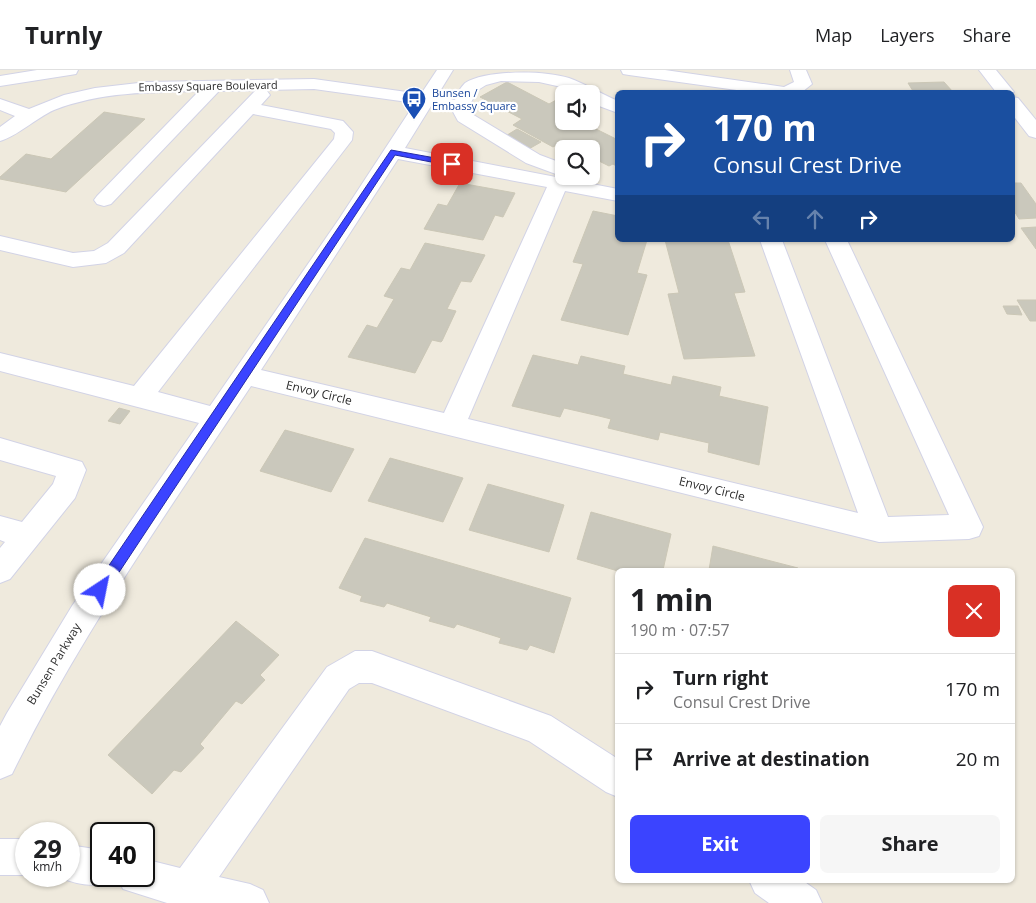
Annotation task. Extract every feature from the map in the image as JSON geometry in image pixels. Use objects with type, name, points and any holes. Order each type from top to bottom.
[{"type":"street","points":[[0,81],[70,70]]},
{"type":"street","name":"Bunsen Parkway","points":[[0,762],[22,717],[89,606],[245,375],[445,70]]},
{"type":"street","points":[[628,70],[770,90]]},
{"type":"street","points":[[794,90],[803,84],[798,70]]},
{"type":"street","points":[[987,70],[1003,90]]},
{"type":"street","points":[[555,173],[464,118],[460,106],[471,87],[481,80],[504,76],[520,76],[560,81],[568,85]]},
{"type":"street","name":"Embassy Square Boulevard","points":[[11,123],[60,101],[95,91],[138,87],[194,78],[215,85],[316,84],[460,106]]},
{"type":"street","points":[[0,243],[73,260],[98,258],[116,248],[271,84]]},
{"type":"street","points":[[104,200],[215,85]]},
{"type":"street","points":[[600,100],[615,107]]},
{"type":"street","points":[[0,104],[11,123]]},
{"type":"street","points":[[1015,106],[1036,132]]},
{"type":"street","points":[[140,398],[343,140],[344,132],[337,126],[248,108]]},
{"type":"street","points":[[393,152],[555,176]]},
{"type":"street","points":[[600,178],[615,181]]},
{"type":"street","points":[[452,425],[557,185]]},
{"type":"street","points":[[586,185],[615,194]]},
{"type":"street","points":[[772,242],[879,530]]},
{"type":"street","name":"Envoy Circle","points":[[245,375],[879,530],[969,527],[837,242]]},
{"type":"street","points":[[0,362],[216,417]]},
{"type":"street","points":[[0,449],[72,470],[65,490],[0,570]]},
{"type":"street","points":[[0,528],[27,536]]},
{"type":"street","points":[[188,896],[338,678],[355,667],[372,667],[539,728],[615,778]]},
{"type":"street","points":[[0,857],[15,857]]},
{"type":"street","points":[[155,883],[188,896],[250,903]]},
{"type":"street","points":[[773,883],[803,903]]},
{"type":"building","points":[[507,82],[549,104],[555,101],[555,130],[598,130],[615,138],[615,165],[609,166],[600,162],[600,140],[555,140],[555,146],[553,147],[513,125],[522,119],[480,97]]},
{"type":"building","points":[[944,82],[951,90],[912,90],[908,83]]},
{"type":"building","points":[[104,112],[145,119],[66,192],[0,179],[26,154],[51,159]]},
{"type":"building","points":[[517,129],[541,142],[527,150],[504,137]]},
{"type":"building","points":[[460,183],[515,193],[503,217],[495,215],[483,240],[424,229],[438,204],[447,206]]},
{"type":"building","points":[[1015,183],[1021,183],[1036,204],[1036,218],[1019,219],[1016,214]]},
{"type":"building","points":[[593,211],[615,215],[615,242],[646,242],[637,273],[647,275],[628,335],[561,320],[583,264],[573,262]]},
{"type":"building","points":[[1036,227],[1036,249],[1021,228]]},
{"type":"building","points":[[666,242],[729,242],[745,292],[734,293],[755,356],[684,359],[668,294],[679,293]]},
{"type":"building","points":[[425,243],[485,255],[471,282],[461,281],[447,309],[456,311],[442,341],[432,340],[415,373],[348,357],[367,325],[377,328],[394,299],[384,296],[401,268],[410,270]]},
{"type":"building","points":[[1017,300],[1036,300],[1036,321],[1030,321]]},
{"type":"building","points":[[1003,306],[1018,306],[1022,315],[1007,314]]},
{"type":"building","points":[[533,355],[578,365],[581,356],[625,366],[623,374],[671,385],[673,376],[721,387],[719,396],[768,407],[759,465],[708,452],[709,443],[660,432],[658,440],[608,428],[611,419],[599,416],[564,408],[560,417],[512,406]]},
{"type":"building","points":[[119,408],[130,411],[120,424],[108,421]]},
{"type":"building","points":[[285,430],[354,449],[331,492],[260,471]]},
{"type":"building","points":[[390,458],[463,478],[443,522],[368,501]]},
{"type":"building","points":[[488,484],[564,505],[549,552],[469,530]]},
{"type":"building","points":[[591,512],[671,534],[663,568],[615,568],[615,570],[577,559]]},
{"type":"building","points":[[365,538],[571,598],[554,653],[530,645],[527,650],[499,643],[501,638],[457,624],[454,628],[429,621],[431,617],[387,603],[384,607],[360,601],[362,596],[339,588]]},
{"type":"building","points":[[713,546],[798,568],[709,568]]},
{"type":"building","points":[[236,621],[279,655],[260,675],[265,680],[242,704],[236,701],[200,744],[204,748],[181,772],[174,770],[152,794],[108,755]]},
{"type":"place","name":"Bunsen / Embassy Square","points":[[414,120]]},
{"type":"route","points":[[100,590],[393,152],[452,164]]}]
